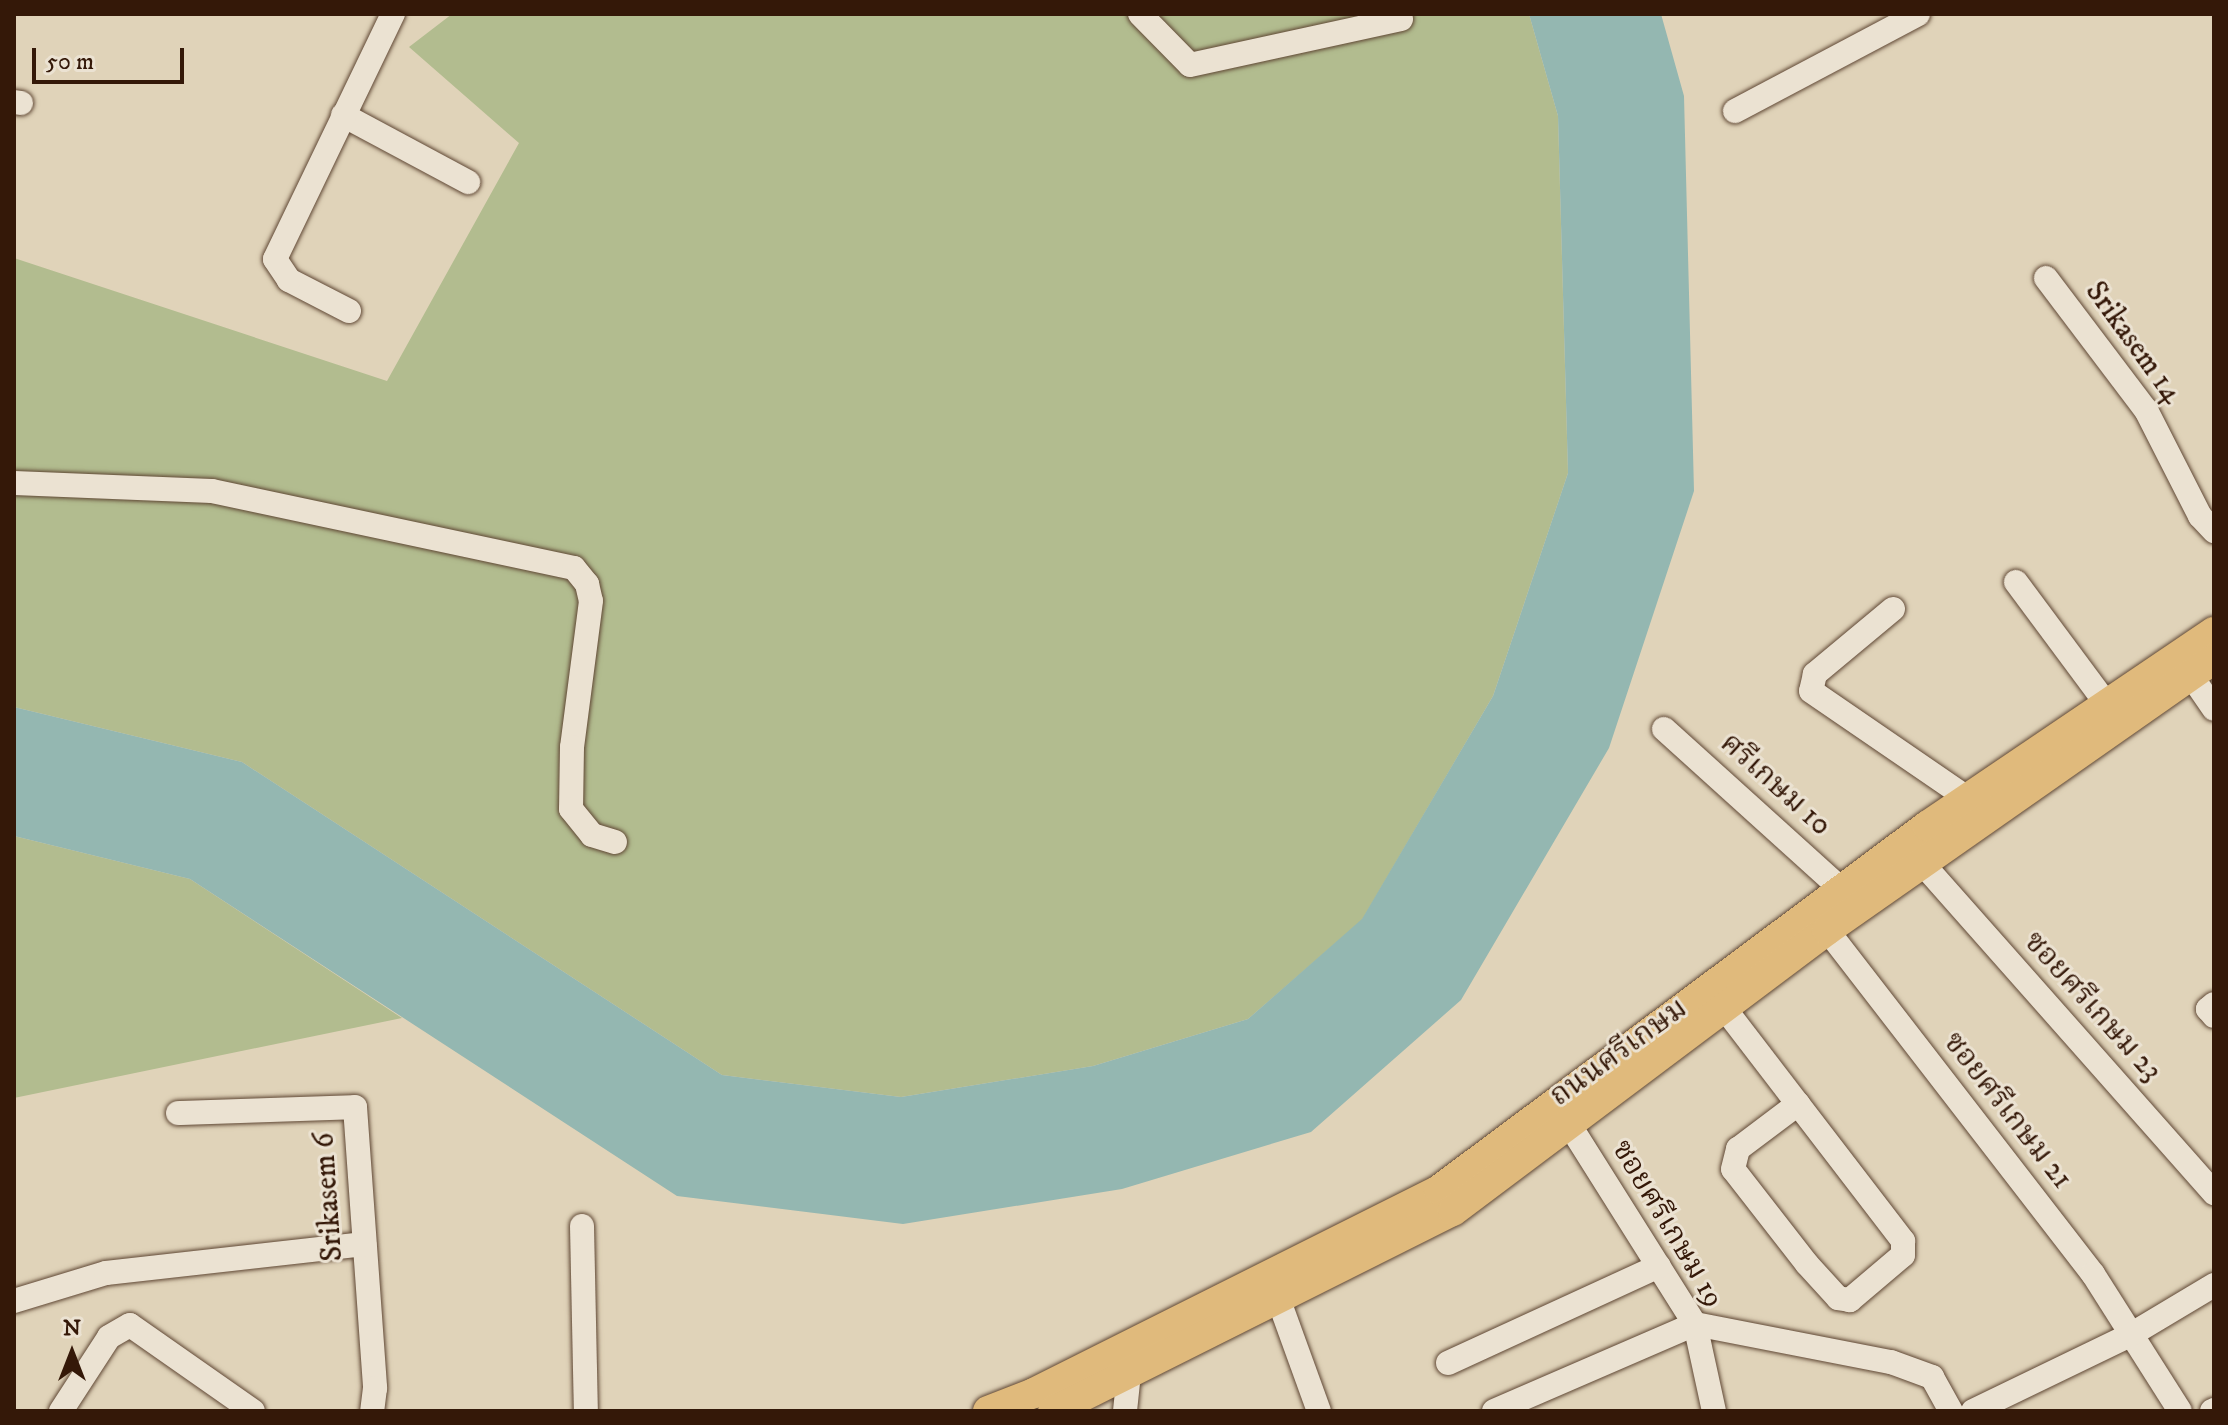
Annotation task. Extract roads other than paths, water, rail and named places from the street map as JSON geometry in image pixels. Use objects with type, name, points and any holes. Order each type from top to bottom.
[{"type":"main road","name":"ถนนศรีเกษม","points":[[1053,1411],[1453,1211],[1476,1177],[1842,890],[1967,798],[2214,632]]},
{"type":"main road","name":"ถนนศรีเกษม","points":[[988,1411],[1182,1320],[1439,1190],[1476,1177],[1567,1121],[1725,1009],[1827,930],[2202,666]]},
{"type":"street","points":[[349,311],[289,280],[275,259],[393,14]]},
{"type":"street","points":[[1140,14],[1190,65],[1401,19]]},
{"type":"street","points":[[1735,111],[1918,14]]},
{"type":"street","points":[[343,115],[468,182]]},
{"type":"street","name":"Srikasem 14","points":[[2046,278],[2146,410],[2200,516],[2214,531]]},
{"type":"street","points":[[14,483],[212,491],[574,568],[587,584],[591,601],[572,747],[571,809],[592,835],[615,842]]},
{"type":"street","points":[[2016,582],[2106,703]]},
{"type":"street","points":[[1893,609],[1815,674],[1811,691],[1967,798]]},
{"type":"street","points":[[2202,666],[2214,709]]},
{"type":"street","name":"ศรีเกษม 10","points":[[1664,729],[1842,890]]},
{"type":"street","name":"ซอยศรีเกษม 23","points":[[1922,863],[2214,1193]]},
{"type":"street","name":"ซอยศรีเกษม 21","points":[[1827,930],[2093,1274],[2180,1411]]},
{"type":"street","points":[[2214,1004],[2208,1009],[2214,1016]]},
{"type":"street","points":[[1725,1009],[1798,1104],[1903,1241],[1903,1255],[1850,1300],[1838,1298],[1807,1264],[1733,1169],[1738,1149],[1798,1104]]},
{"type":"street","name":"Srikasem 6","points":[[178,1113],[355,1107],[375,1388],[372,1411]]},
{"type":"street","name":"ซอยศรีเกษม 19","points":[[1567,1121],[1695,1324],[1714,1411]]},
{"type":"street","points":[[582,1226],[586,1411]]},
{"type":"street","points":[[14,1301],[119,1270],[364,1244]]},
{"type":"street","points":[[1448,1363],[1659,1266]]},
{"type":"street","points":[[1973,1411],[2132,1334],[2214,1285]]},
{"type":"street","points":[[1278,1298],[1319,1411]]},
{"type":"street","points":[[1494,1411],[1695,1324],[1891,1362],[1932,1377],[1951,1411]]},
{"type":"street","points":[[61,1411],[109,1337],[130,1325],[243,1408]]},
{"type":"street","points":[[1125,1411],[1129,1372]]},
{"type":"water","points":[[1529,14],[1661,14],[1684,96],[1694,491],[1609,748],[1461,1000],[1311,1132],[1122,1189],[903,1224],[677,1196],[190,879],[14,836],[14,707],[242,762],[722,1075],[901,1097],[1093,1066],[1248,1019],[1362,919],[1493,696],[1568,473],[1558,116]]}]
